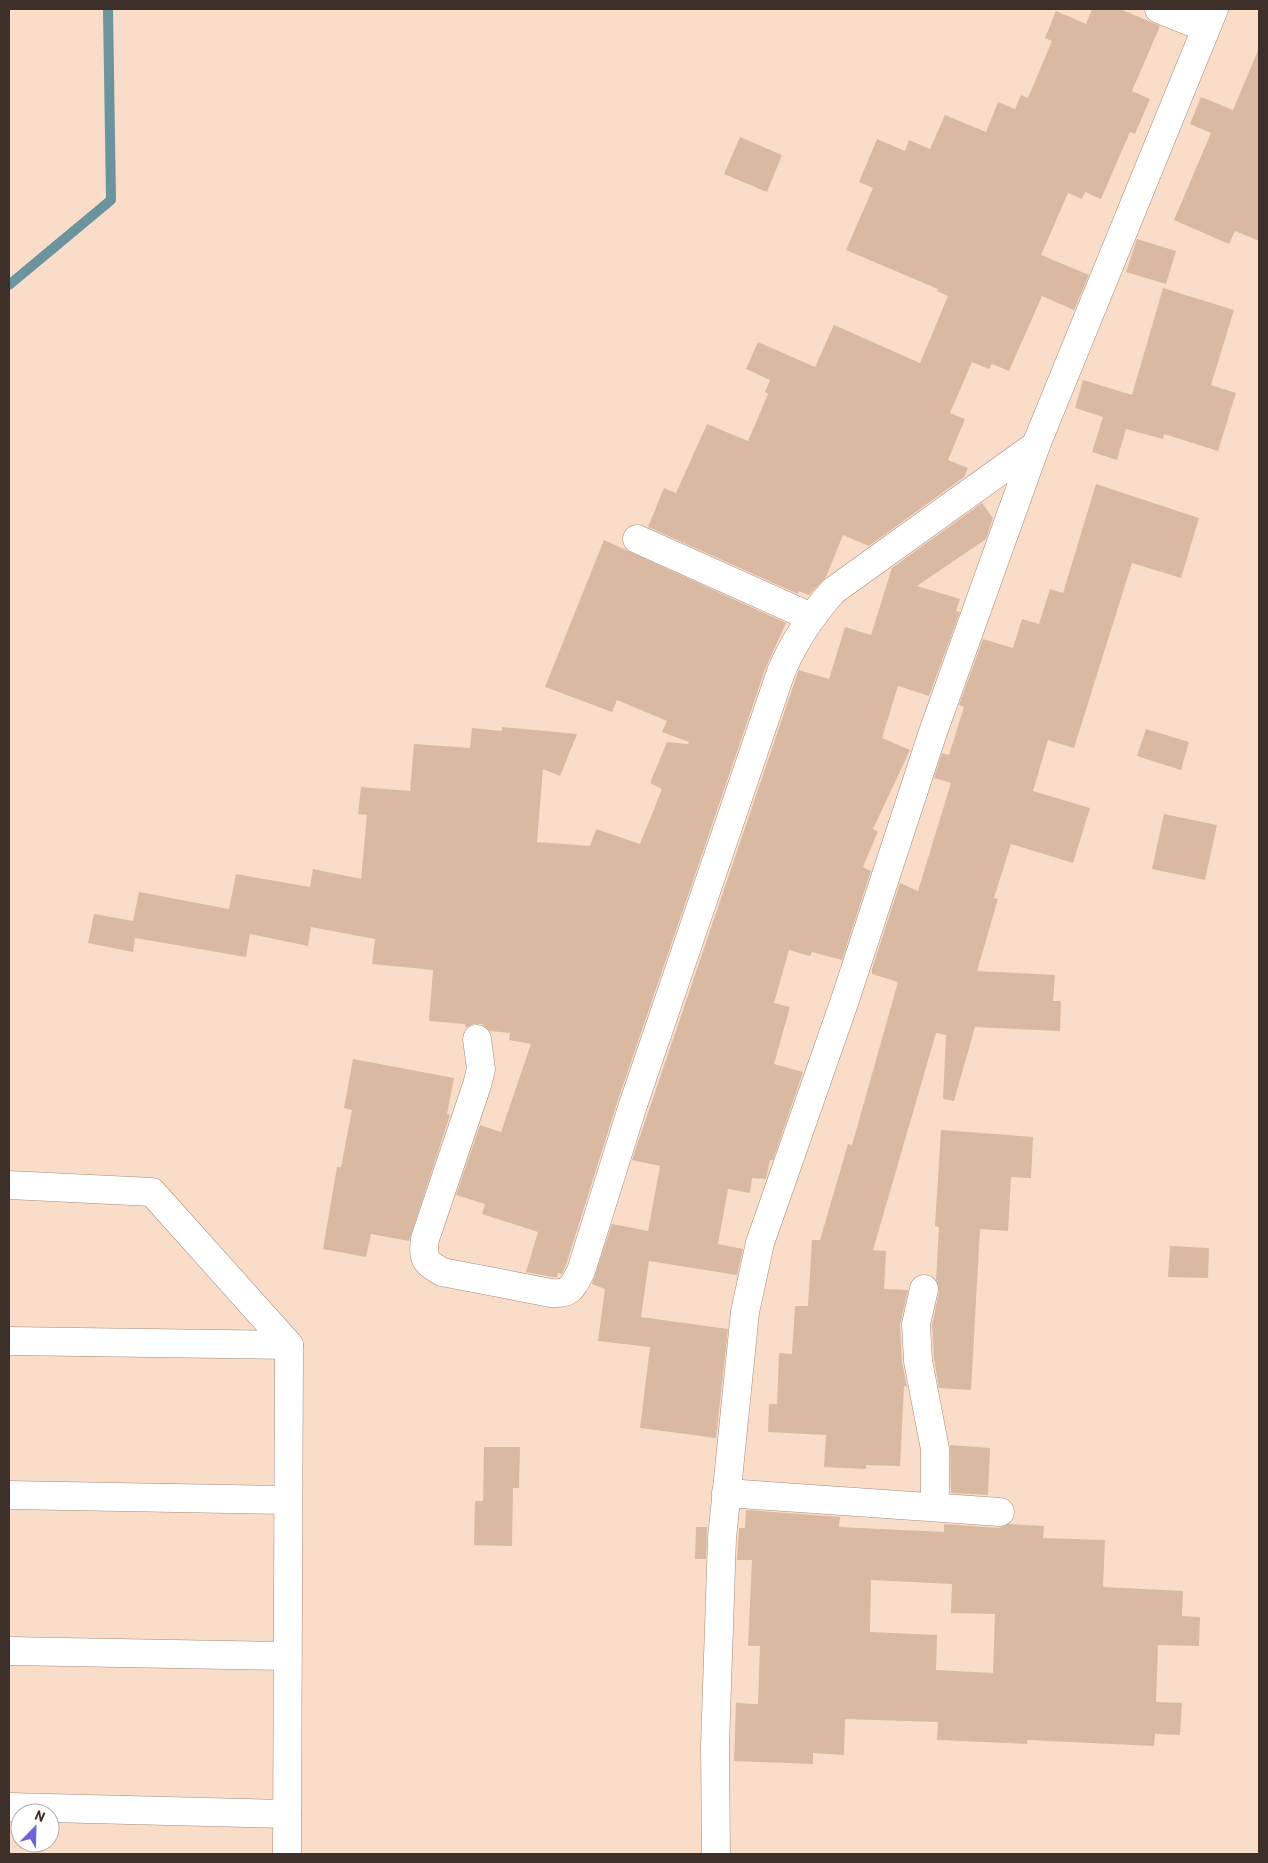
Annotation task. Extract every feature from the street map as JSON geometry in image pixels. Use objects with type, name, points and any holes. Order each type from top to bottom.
[{"type":"street","points":[[716,1854],[715,1745],[722,1538],[745,1312],[760,1243],[845,1000],[933,732],[1036,446],[1210,18],[1159,9]]},
{"type":"street","points":[[477,1039],[481,1069],[477,1085],[425,1239],[423,1252],[427,1263],[442,1272],[551,1294],[563,1294],[570,1290],[581,1272],[633,1105],[781,672],[792,647],[811,617],[833,591],[1036,446]]},
{"type":"street","points":[[637,539],[811,617]]},
{"type":"street","points":[[9,1185],[152,1192],[289,1345],[287,1854]]},
{"type":"street","points":[[924,1289],[916,1324],[918,1361],[935,1449],[935,1507]]},
{"type":"street","points":[[9,1341],[289,1345]]},
{"type":"street","points":[[726,1493],[1000,1512]]},
{"type":"street","points":[[9,1494],[288,1500]]},
{"type":"street","points":[[9,1651],[288,1656]]},
{"type":"street","points":[[9,1807],[287,1814]]},
{"type":"building","points":[[1092,9],[1120,9],[1160,26],[1132,91],[1150,99],[1135,134],[1130,132],[1101,199],[1085,192],[1082,199],[1068,193],[1041,255],[1089,275],[1074,310],[1042,296],[1009,371],[992,364],[989,369],[972,362],[950,413],[965,419],[948,460],[968,468],[964,477],[869,546],[843,535],[826,577],[809,595],[799,591],[798,594],[648,527],[664,488],[676,493],[707,424],[748,441],[768,394],[765,392],[770,380],[746,369],[758,342],[815,367],[834,325],[920,363],[948,296],[937,291],[938,289],[846,250],[873,188],[859,182],[877,139],[905,151],[909,140],[930,149],[945,115],[986,132],[998,102],[1015,109],[1021,95],[1028,98],[1052,41],[1045,38],[1056,11],[1086,24]]},
{"type":"building","points":[[1259,48],[1259,241],[1235,231],[1229,244],[1174,220],[1211,133],[1190,124],[1201,97],[1233,110]]},
{"type":"building","points":[[740,137],[782,155],[767,192],[724,174]]},
{"type":"building","points":[[1137,239],[1176,251],[1166,284],[1126,272]]},
{"type":"building","points":[[1163,288],[1234,310],[1211,385],[1236,393],[1218,451],[1164,434],[1163,439],[1126,429],[1117,460],[1092,452],[1103,417],[1075,408],[1083,380],[1132,395]]},
{"type":"building","points":[[1096,484],[1199,518],[1181,578],[1132,563],[1074,748],[1048,740],[1033,791],[1090,808],[1073,863],[1011,844],[994,898],[998,899],[977,971],[1055,975],[1053,1001],[1061,1001],[1060,1031],[975,1027],[954,1101],[943,1099],[946,1035],[936,1033],[873,1250],[886,1251],[884,1289],[908,1290],[900,1325],[902,1362],[907,1387],[904,1386],[900,1466],[866,1465],[866,1469],[824,1467],[826,1435],[768,1432],[769,1404],[777,1404],[779,1353],[792,1354],[795,1306],[808,1306],[812,1240],[820,1240],[848,1144],[852,1145],[898,982],[872,974],[872,969],[900,883],[918,891],[951,783],[934,778],[942,753],[949,755],[964,707],[959,705],[983,639],[1013,648],[1022,619],[1039,624],[1050,589],[1063,593]]},
{"type":"building","points":[[982,503],[993,518],[986,539],[917,586],[960,599],[956,611],[960,612],[929,696],[898,686],[882,738],[910,750],[873,829],[878,831],[863,867],[871,871],[842,960],[812,952],[810,956],[789,950],[774,1003],[790,1007],[774,1064],[803,1072],[773,1160],[770,1160],[766,1179],[752,1178],[750,1193],[728,1189],[718,1244],[743,1249],[737,1275],[649,1261],[641,1317],[728,1329],[716,1438],[640,1428],[650,1347],[598,1341],[605,1289],[592,1284],[612,1224],[648,1231],[660,1166],[632,1160],[796,678],[799,670],[829,679],[845,627],[871,635],[892,568]]},
{"type":"building","points":[[604,540],[786,623],[766,667],[618,1100],[566,1265],[562,1274],[558,1273],[557,1277],[553,1277],[526,1272],[538,1232],[482,1214],[485,1204],[456,1195],[480,1125],[501,1132],[531,1044],[509,1040],[510,1033],[490,1031],[482,1024],[474,1024],[466,1028],[465,1024],[429,1021],[433,970],[372,964],[375,939],[311,927],[308,946],[250,934],[246,957],[135,938],[133,952],[88,943],[94,914],[133,921],[139,892],[229,909],[236,874],[310,887],[313,869],[361,879],[367,815],[358,814],[361,787],[410,791],[414,744],[470,748],[472,728],[502,731],[502,727],[577,734],[560,776],[543,769],[537,842],[590,846],[596,829],[640,844],[662,789],[650,783],[667,742],[688,744],[689,742],[662,732],[667,721],[617,700],[612,712],[545,687]]},
{"type":"building","points":[[1146,729],[1189,742],[1181,770],[1137,756]]},
{"type":"building","points":[[1164,814],[1217,825],[1205,880],[1152,869]]},
{"type":"building","points":[[353,1059],[454,1078],[447,1114],[450,1115],[409,1241],[371,1234],[366,1257],[323,1249],[337,1167],[341,1167],[352,1110],[344,1108]]},
{"type":"building","points":[[941,1130],[1033,1137],[1031,1178],[1011,1177],[1008,1231],[980,1229],[971,1390],[939,1388],[934,1359],[932,1325],[939,1292],[936,1280],[939,1227],[935,1226]]},
{"type":"building","points":[[1170,1246],[1209,1248],[1208,1278],[1168,1277]]},
{"type":"building","points":[[950,1445],[990,1448],[988,1495],[951,1493]]},
{"type":"building","points":[[484,1447],[520,1447],[519,1488],[513,1488],[512,1546],[474,1545],[475,1501],[483,1501]]},
{"type":"building","points":[[746,1510],[840,1517],[839,1527],[944,1532],[944,1524],[999,1528],[1009,1524],[1044,1526],[1043,1538],[1105,1540],[1103,1587],[1183,1591],[1182,1616],[1200,1617],[1199,1646],[1158,1645],[1156,1702],[1182,1703],[1180,1735],[1155,1734],[1154,1746],[1027,1740],[1027,1744],[937,1740],[938,1722],[845,1719],[844,1755],[813,1753],[813,1764],[734,1761],[736,1703],[758,1704],[760,1646],[748,1646],[752,1560],[737,1560],[739,1528],[745,1528]],"holes":[[[871,1580],[952,1584],[951,1613],[995,1614],[993,1673],[936,1670],[937,1635],[870,1632]]]},
{"type":"building","points":[[696,1527],[707,1527],[706,1559],[695,1559]]},
{"type":"waterway","points":[[9,285],[111,200],[108,9]]}]
